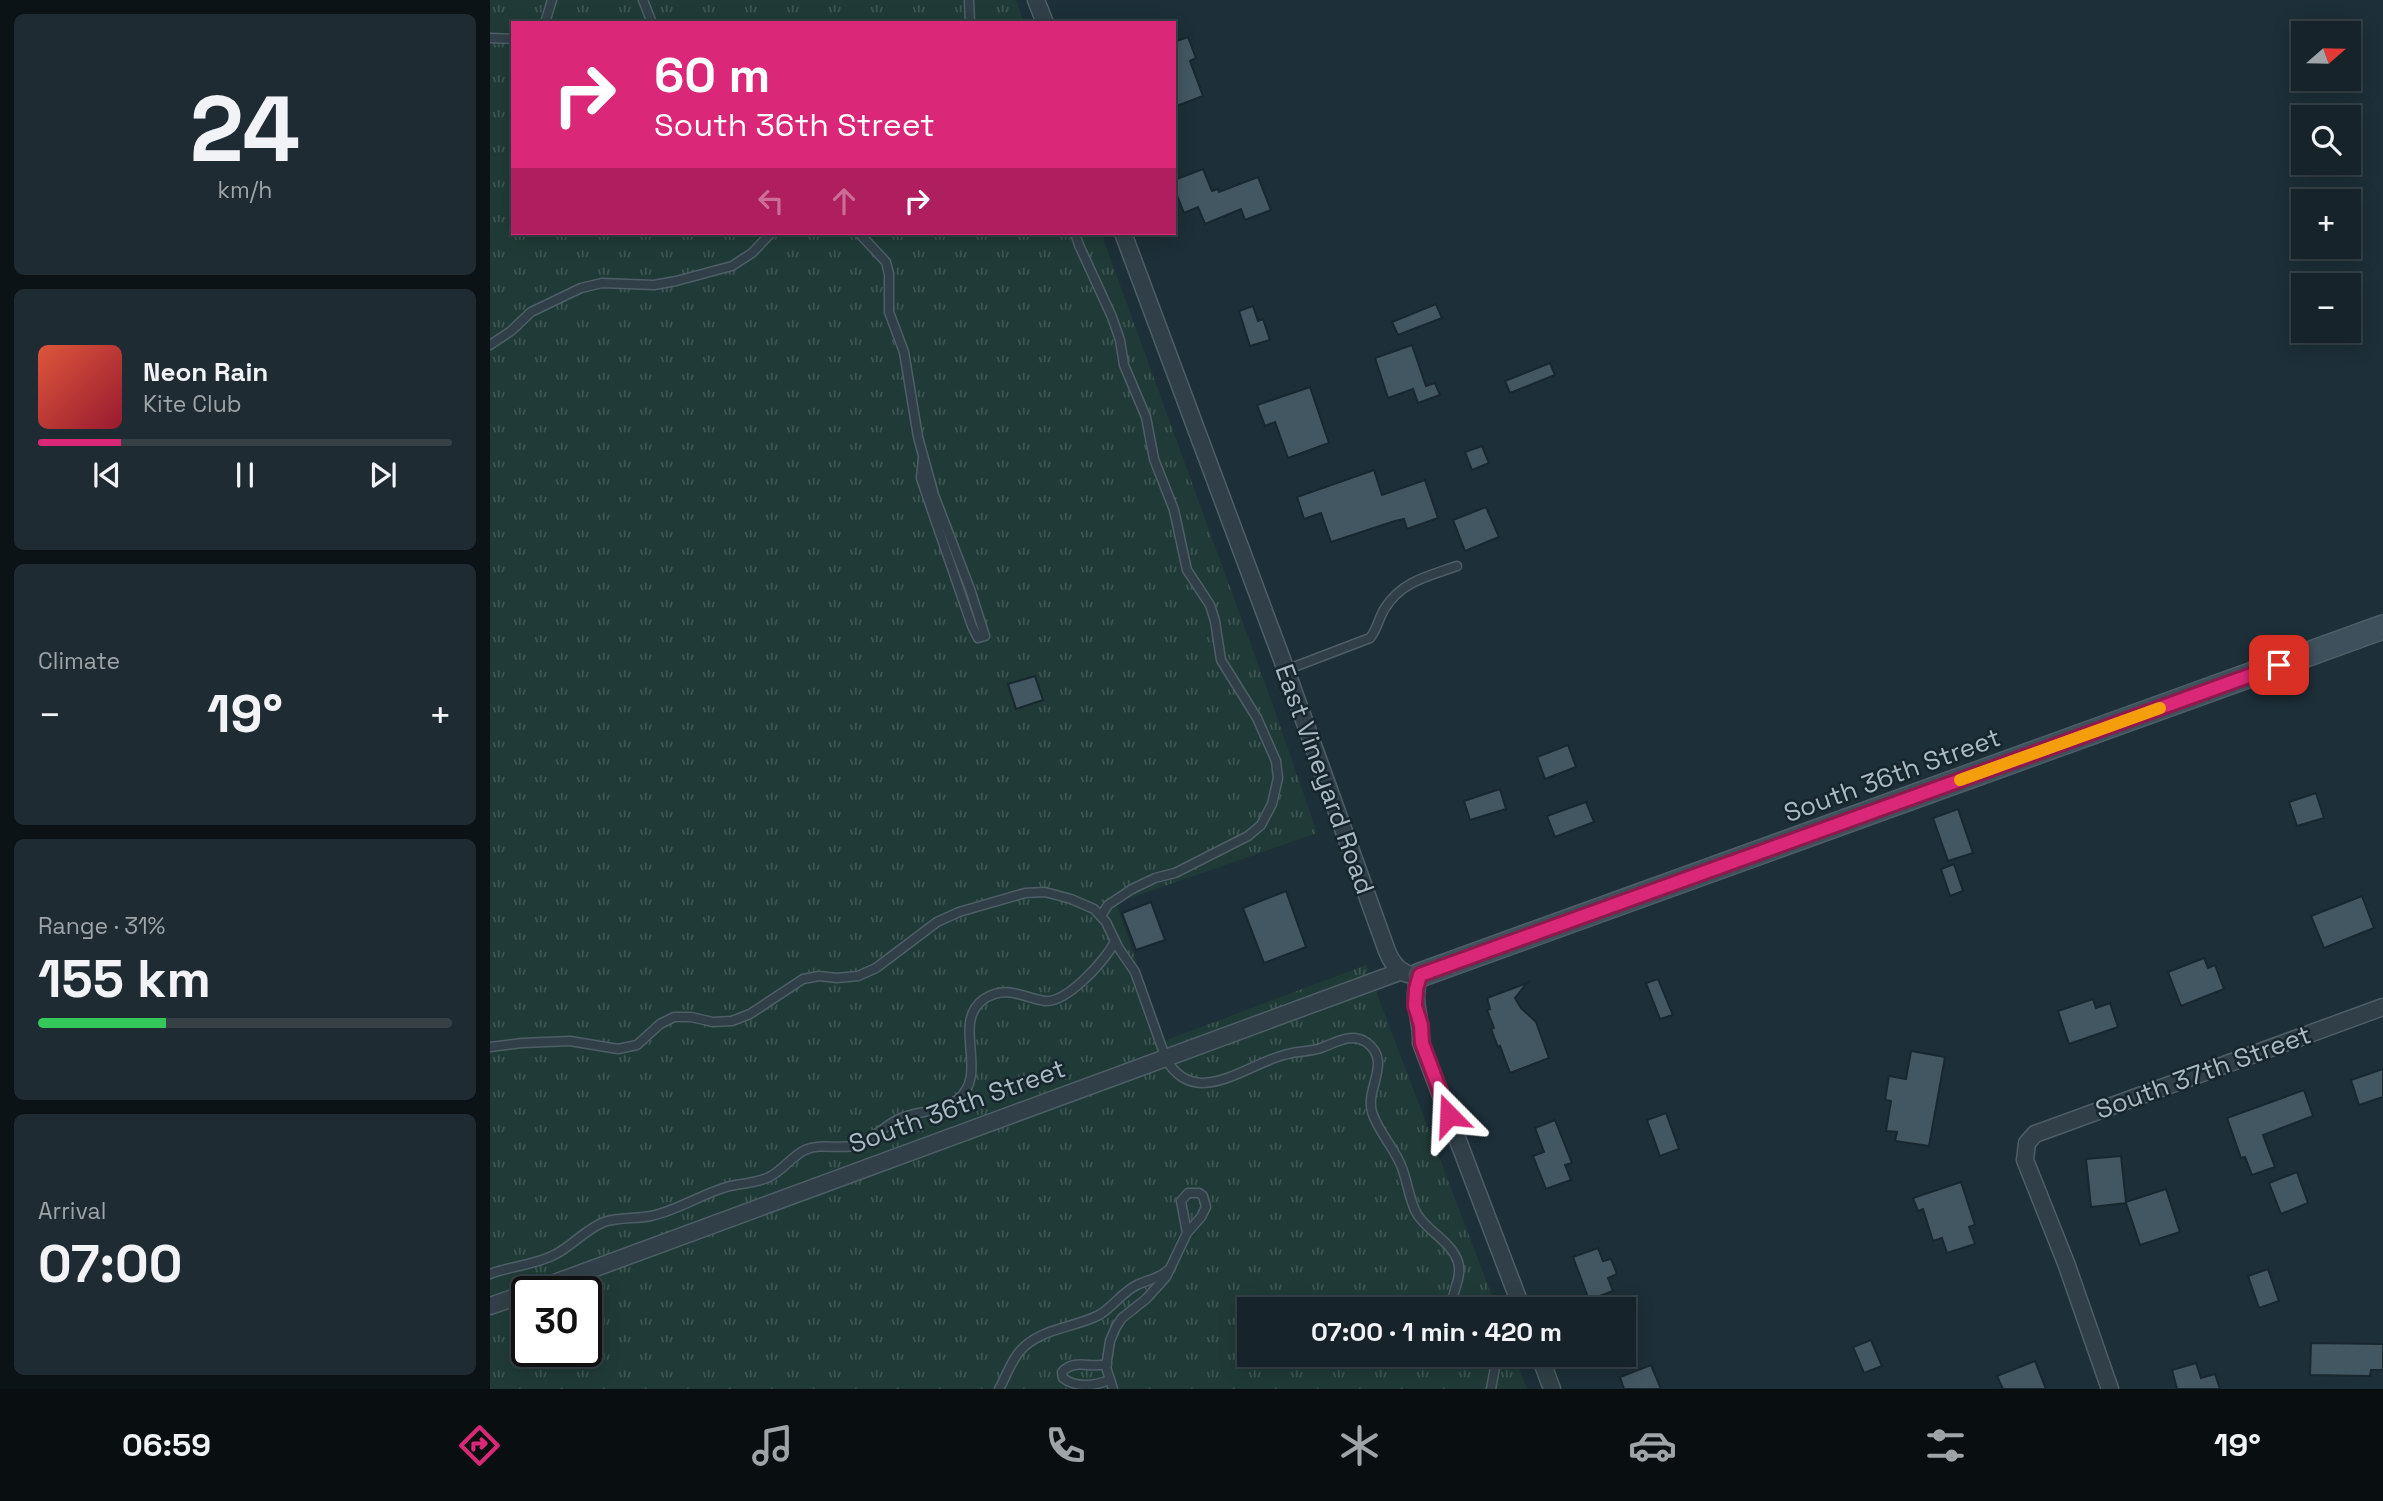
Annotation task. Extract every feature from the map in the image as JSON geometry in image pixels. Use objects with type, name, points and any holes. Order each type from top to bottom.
[{"type":"street","points":[[1036,0],[1044,21]]},
{"type":"street","name":"East Vineyard Road","points":[[1124,235],[1286,670],[1387,951],[1396,967],[1411,973]]},
{"type":"street","name":"South 36th Street","points":[[573,1276],[1166,1059],[2383,627]]},
{"type":"street","points":[[1411,973],[1416,989],[1415,1006],[1421,1025],[1422,1043],[1517,1297]]},
{"type":"street","name":"South 37th Street","points":[[2110,1389],[2066,1262],[2025,1160],[2026,1143],[2035,1133],[2383,1007]]},
{"type":"street","name":"South 36th Street","points":[[490,1306],[511,1298]]},
{"type":"street","points":[[1544,1367],[1552,1389]]},
{"type":"lane","points":[[546,21],[552,0]]},
{"type":"lane","points":[[643,0],[651,21]]},
{"type":"lane","points":[[969,0],[970,21]]},
{"type":"lane","points":[[490,38],[511,39]]},
{"type":"lane","points":[[490,345],[511,331],[531,312],[580,288],[602,283],[654,285],[676,282],[732,266],[752,253],[768,235]]},
{"type":"lane","points":[[861,235],[886,262],[889,274],[889,312],[904,352],[912,409],[923,458],[985,636],[978,638],[972,626],[921,478],[923,458]]},
{"type":"lane","points":[[1076,235],[1112,317],[1120,340],[1124,365],[1146,417],[1154,459],[1174,510],[1187,570],[1210,605],[1221,660],[1257,718],[1276,761],[1278,778],[1272,804],[1261,825],[1248,836],[1175,873],[1155,878],[1132,889],[1108,905],[1101,916]]},
{"type":"lane","points":[[1286,670],[1370,638],[1389,602],[1402,588],[1414,580],[1457,566]]},
{"type":"lane","points":[[490,1047],[570,1041],[618,1049],[637,1045],[660,1024],[674,1017],[691,1017],[713,1022],[732,1021],[750,1014],[803,979],[819,976],[858,976],[876,968],[937,922],[959,912],[1025,893],[1045,892],[1071,899],[1094,909],[1101,916],[1135,972],[1166,1059],[1173,1071],[1189,1081],[1205,1083],[1232,1078],[1284,1055],[1312,1051],[1342,1039],[1354,1038],[1367,1043],[1377,1057],[1380,1069],[1371,1094],[1372,1111],[1402,1167],[1412,1203],[1419,1216],[1455,1254],[1459,1266],[1454,1297]]},
{"type":"lane","points":[[490,1274],[554,1255],[607,1221],[655,1215],[730,1186],[752,1183],[771,1176],[806,1150],[818,1146],[852,1146],[868,1140],[896,1120],[943,1108],[959,1099],[968,1084],[972,1070],[970,1017],[976,1005],[988,997],[1002,993],[1020,993],[1046,1001],[1057,999],[1089,976],[1115,941]]},
{"type":"lane","points":[[1113,1389],[1107,1364],[1110,1341],[1116,1327],[1122,1318],[1157,1289],[1171,1267],[1187,1233],[1206,1207],[1203,1196],[1199,1193],[1188,1193],[1181,1201],[1187,1233]]},
{"type":"lane","points":[[999,1389],[1020,1351],[1032,1341],[1046,1333],[1088,1320],[1137,1285],[1163,1275],[1171,1267]]},
{"type":"lane","points":[[1107,1364],[1097,1367],[1077,1364],[1068,1366],[1062,1372],[1063,1378],[1076,1385],[1098,1384],[1109,1380]]},
{"type":"lane","points":[[1491,1389],[1495,1367]]},
{"type":"green space","points":[[490,0],[1016,0],[1023,21],[511,21],[511,235],[1102,235],[1317,833],[1116,903],[1164,1041],[1366,965],[1492,1297],[1237,1297],[1237,1367],[1519,1367],[1527,1389],[490,1389]]},
{"type":"building","points":[[1188,37],[1196,58],[1190,61],[1203,96],[1176,106],[1176,41]]},
{"type":"building","points":[[1203,169],[1212,191],[1218,189],[1219,192],[1258,177],[1271,210],[1245,220],[1241,209],[1205,224],[1198,207],[1184,213],[1176,193],[1176,179]]},
{"type":"building","points":[[1436,304],[1442,318],[1398,335],[1392,322]]},
{"type":"building","points":[[1253,306],[1258,321],[1263,319],[1270,340],[1250,346],[1239,311]]},
{"type":"building","points":[[1412,345],[1426,386],[1435,383],[1440,395],[1418,403],[1413,389],[1388,398],[1375,358]]},
{"type":"building","points":[[1550,363],[1555,375],[1510,393],[1505,381]]},
{"type":"building","points":[[1310,387],[1329,443],[1288,458],[1275,422],[1265,426],[1257,405]]},
{"type":"building","points":[[1482,446],[1489,463],[1472,470],[1465,452]]},
{"type":"building","points":[[1374,470],[1382,495],[1425,480],[1438,518],[1407,529],[1404,519],[1395,521],[1331,542],[1321,513],[1304,519],[1297,497]]},
{"type":"building","points":[[1486,507],[1499,537],[1465,551],[1453,520]]},
{"type":"building","points":[[1035,676],[1043,700],[1016,709],[1008,684]]},
{"type":"building","points":[[1568,745],[1576,767],[1545,779],[1537,757]]},
{"type":"building","points":[[1500,789],[1506,809],[1470,820],[1464,801]]},
{"type":"building","points":[[2316,793],[2324,818],[2297,826],[2289,802]]},
{"type":"building","points":[[1586,802],[1594,822],[1555,837],[1547,816]]},
{"type":"building","points":[[1958,809],[1973,853],[1948,861],[1933,818]]},
{"type":"building","points":[[1954,864],[1963,891],[1950,896],[1941,869]]},
{"type":"building","points":[[1286,891],[1306,947],[1264,963],[1243,908]]},
{"type":"building","points":[[2362,896],[2374,928],[2324,948],[2311,916]]},
{"type":"building","points":[[1151,902],[1165,940],[1136,950],[1122,913]]},
{"type":"building","points":[[2204,958],[2208,968],[2215,965],[2224,989],[2181,1006],[2168,972]]},
{"type":"building","points":[[1658,979],[1673,1015],[1660,1019],[1646,983]]},
{"type":"building","points":[[1527,983],[1515,998],[1536,1022],[1549,1058],[1510,1073],[1491,1029],[1494,1028],[1487,1010],[1490,1009],[1487,998]]},
{"type":"building","points":[[2093,999],[2096,1008],[2110,1003],[2118,1027],[2069,1044],[2058,1011]]},
{"type":"building","points":[[1911,1051],[1945,1057],[1929,1146],[1895,1141],[1897,1132],[1886,1131],[1891,1101],[1885,1100],[1889,1076],[1906,1079]]},
{"type":"building","points":[[2383,1069],[2383,1097],[2359,1105],[2351,1080]]},
{"type":"building","points":[[2304,1090],[2313,1116],[2263,1135],[2275,1167],[2252,1175],[2245,1157],[2241,1158],[2227,1118]]},
{"type":"building","points":[[1666,1113],[1679,1149],[1660,1156],[1647,1120]]},
{"type":"building","points":[[1555,1120],[1572,1163],[1565,1165],[1571,1180],[1546,1189],[1533,1156],[1544,1152],[1535,1128]]},
{"type":"building","points":[[2121,1156],[2126,1202],[2166,1189],[2180,1232],[2140,1245],[2126,1203],[2091,1207],[2086,1159]]},
{"type":"building","points":[[2297,1172],[2308,1203],[2281,1214],[2269,1183]]},
{"type":"building","points":[[1961,1182],[1975,1225],[1969,1227],[1975,1244],[1947,1253],[1942,1238],[1933,1241],[1923,1209],[1918,1211],[1913,1198]]},
{"type":"building","points":[[1598,1248],[1603,1261],[1611,1259],[1617,1274],[1608,1278],[1613,1291],[1597,1297],[1588,1297],[1573,1257]]},
{"type":"building","points":[[2268,1269],[2279,1301],[2259,1308],[2248,1276]]},
{"type":"building","points":[[1871,1340],[1882,1366],[1864,1373],[1853,1347]]},
{"type":"building","points":[[2311,1343],[2383,1344],[2383,1370],[2371,1370],[2370,1376],[2310,1375]]},
{"type":"building","points":[[2035,1361],[2046,1389],[2003,1389],[1997,1376]]},
{"type":"building","points":[[2196,1363],[2201,1378],[2215,1374],[2220,1389],[2177,1389],[2172,1370]]},
{"type":"building","points":[[1651,1365],[1661,1389],[1624,1389],[1620,1377]]},
{"type":"slow traffic","points":[[1960,780],[2160,708]]},
{"type":"route","points":[[1449,1115],[1422,1043],[1421,1025],[1415,1006],[1420,975],[2279,665]]}]
